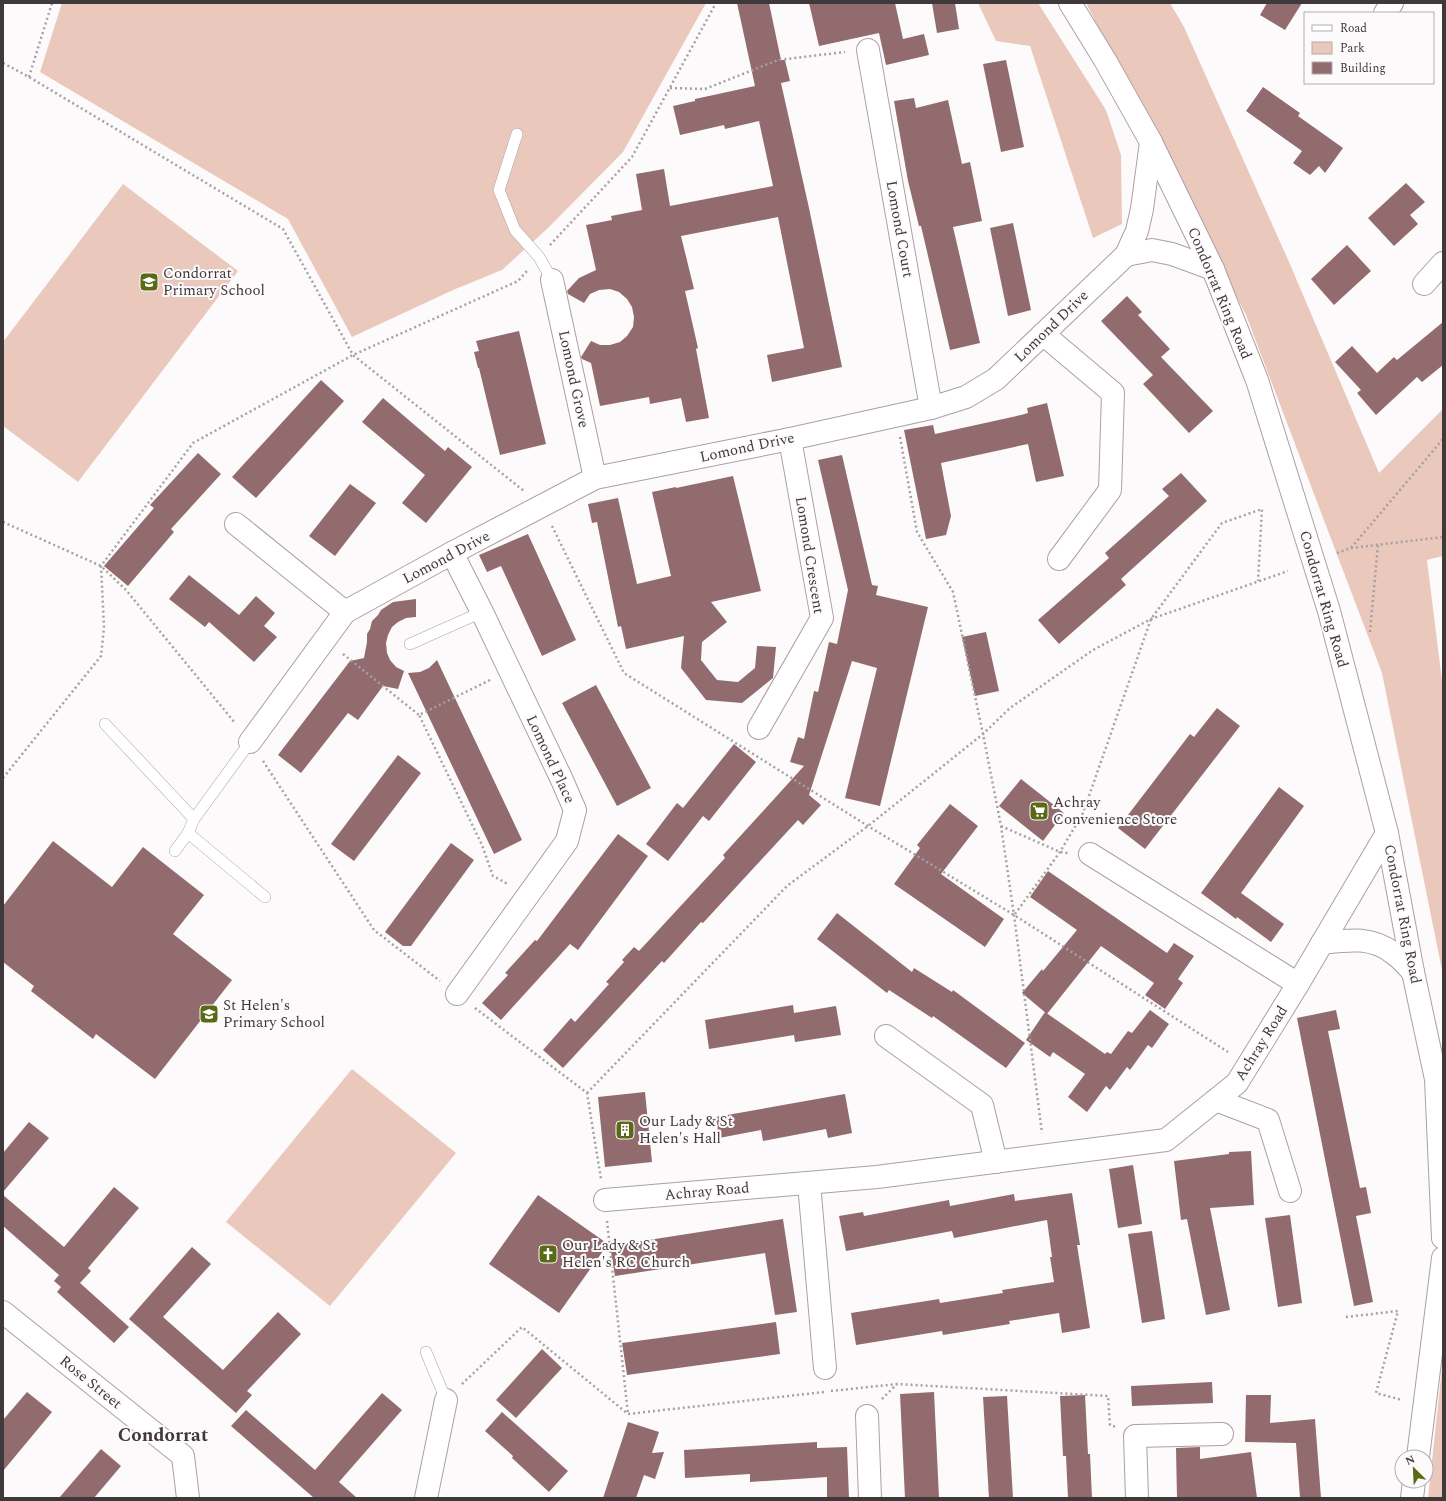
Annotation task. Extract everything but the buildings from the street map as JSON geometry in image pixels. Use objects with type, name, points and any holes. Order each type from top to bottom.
[{"type":"street","name":"Condorrat Ring Road","points":[[1070,3],[1152,142],[1213,270],[1257,380],[1297,505],[1329,611],[1387,832],[1413,972],[1439,1084],[1443,1238]]},
{"type":"street","points":[[1386,12],[1392,3]]},
{"type":"street","name":"Lomond Court","points":[[868,50],[931,408]]},
{"type":"street","points":[[1126,255],[1137,231],[1142,209],[1152,142]]},
{"type":"street","points":[[1126,255],[1152,250],[1172,254],[1213,270]]},
{"type":"street","name":"Lomond Drive","points":[[250,742],[345,612],[452,553],[595,478],[790,439],[931,408],[966,397],[996,379],[1126,255]]},
{"type":"street","points":[[1424,284],[1443,263]]},
{"type":"street","name":"Lomond Grove","points":[[552,280],[595,478]]},
{"type":"street","points":[[1043,334],[1113,393],[1110,490],[1059,559]]},
{"type":"street","name":"Lomond Crescent","points":[[759,728],[822,618],[790,439]]},
{"type":"street","points":[[236,524],[345,612]]},
{"type":"street","name":"Lomond Place","points":[[452,553],[482,612],[575,810],[567,841],[456,994]]},
{"type":"street","name":"Achray Road","points":[[605,1200],[877,1177],[1166,1140],[1237,1083],[1298,984],[1387,832]]},
{"type":"street","points":[[1090,854],[1298,984]]},
{"type":"street","points":[[1322,943],[1349,939],[1377,943],[1394,953],[1413,972]]},
{"type":"street","points":[[886,1036],[982,1105],[996,1162]]},
{"type":"street","points":[[1216,1100],[1268,1120],[1290,1191]]},
{"type":"street","points":[[808,1183],[825,1368]]},
{"type":"street","points":[[1419,1449],[1443,1258]]},
{"type":"street","name":"Rose Street","points":[[3,1312],[183,1456],[188,1498]]},
{"type":"street","points":[[426,1498],[446,1400]]},
{"type":"street","points":[[867,1416],[870,1498]]},
{"type":"street","points":[[1137,1498],[1135,1436],[1222,1434]]},
{"type":"lane","points":[[518,134],[499,190],[515,230],[539,257],[552,280]]},
{"type":"lane","points":[[410,644],[482,612]]},
{"type":"lane","points":[[105,724],[194,819]]},
{"type":"lane","points":[[175,852],[188,833],[194,819],[250,742]]},
{"type":"lane","points":[[188,833],[265,897]]},
{"type":"lane","points":[[426,1352],[446,1400]]},
{"type":"path","points":[[29,77],[52,3]]},
{"type":"path","points":[[3,778],[101,656],[104,627],[101,566],[193,443],[353,355],[518,281],[632,157],[716,3]]},
{"type":"path","points":[[670,88],[705,89],[778,60],[868,50]]},
{"type":"path","points":[[3,63],[29,77],[282,229],[353,355],[542,506],[624,673],[868,826],[1014,914],[1248,1065]]},
{"type":"path","points":[[896,415],[917,532],[953,592],[983,734],[1001,826],[1014,914],[1044,1156]]},
{"type":"path","points":[[1351,548],[1443,439]]},
{"type":"path","points":[[1014,914],[1060,852],[1083,813],[1151,619],[1222,523],[1262,509],[1258,581]]},
{"type":"path","points":[[3,522],[101,566],[126,590],[250,742],[374,930],[587,1093],[605,1200],[628,1414]]},
{"type":"path","points":[[1337,553],[1351,548],[1443,537]]},
{"type":"path","points":[[1370,632],[1378,545]]},
{"type":"path","points":[[587,1093],[787,886],[868,826],[983,734],[1010,708],[1093,650],[1151,619],[1288,571]]},
{"type":"path","points":[[325,639],[419,715],[482,845],[493,876],[528,895]]},
{"type":"path","points":[[419,715],[509,670]]},
{"type":"path","points":[[1001,826],[1060,852],[1090,854]]},
{"type":"path","points":[[1346,1317],[1398,1311],[1376,1393],[1402,1400]]},
{"type":"path","points":[[446,1400],[522,1327],[628,1414],[897,1384],[1108,1396],[1110,1425],[1135,1436]]},
{"type":"green space","points":[[62,3],[706,3],[623,152],[548,228],[502,270],[453,290],[352,337],[288,219],[40,72]]},
{"type":"green space","points":[[978,3],[1038,3],[1106,110],[1121,155],[1122,224],[1093,238],[1030,46],[996,41]]},
{"type":"green space","points":[[1086,3],[1170,3],[1184,27],[1289,262],[1379,473],[1443,409],[1443,556],[1427,560],[1443,689],[1443,975],[1382,673],[1246,315]]},
{"type":"green space","points":[[123,184],[238,271],[78,482],[3,426],[3,342]]},
{"type":"green space","points":[[352,1069],[456,1153],[330,1306],[226,1222]]},
{"type":"green space","points":[[1443,1359],[1443,1498],[1428,1498],[1429,1489],[1434,1489],[1433,1449]]},
{"type":"place","name":"Condorrat Primary School","points":[[149,282]]},
{"type":"place","name":"Achray Convenience Store","points":[[1039,811]]},
{"type":"place","name":"St Helen's Primary School","points":[[209,1014]]},
{"type":"place","name":"Our Lady & St Helen's Hall","points":[[625,1130]]},
{"type":"place","name":"Our Lady & St Helen's RC Church","points":[[548,1254]]},
{"type":"district","name":"Condorrat","points":[[163,1434]]}]
